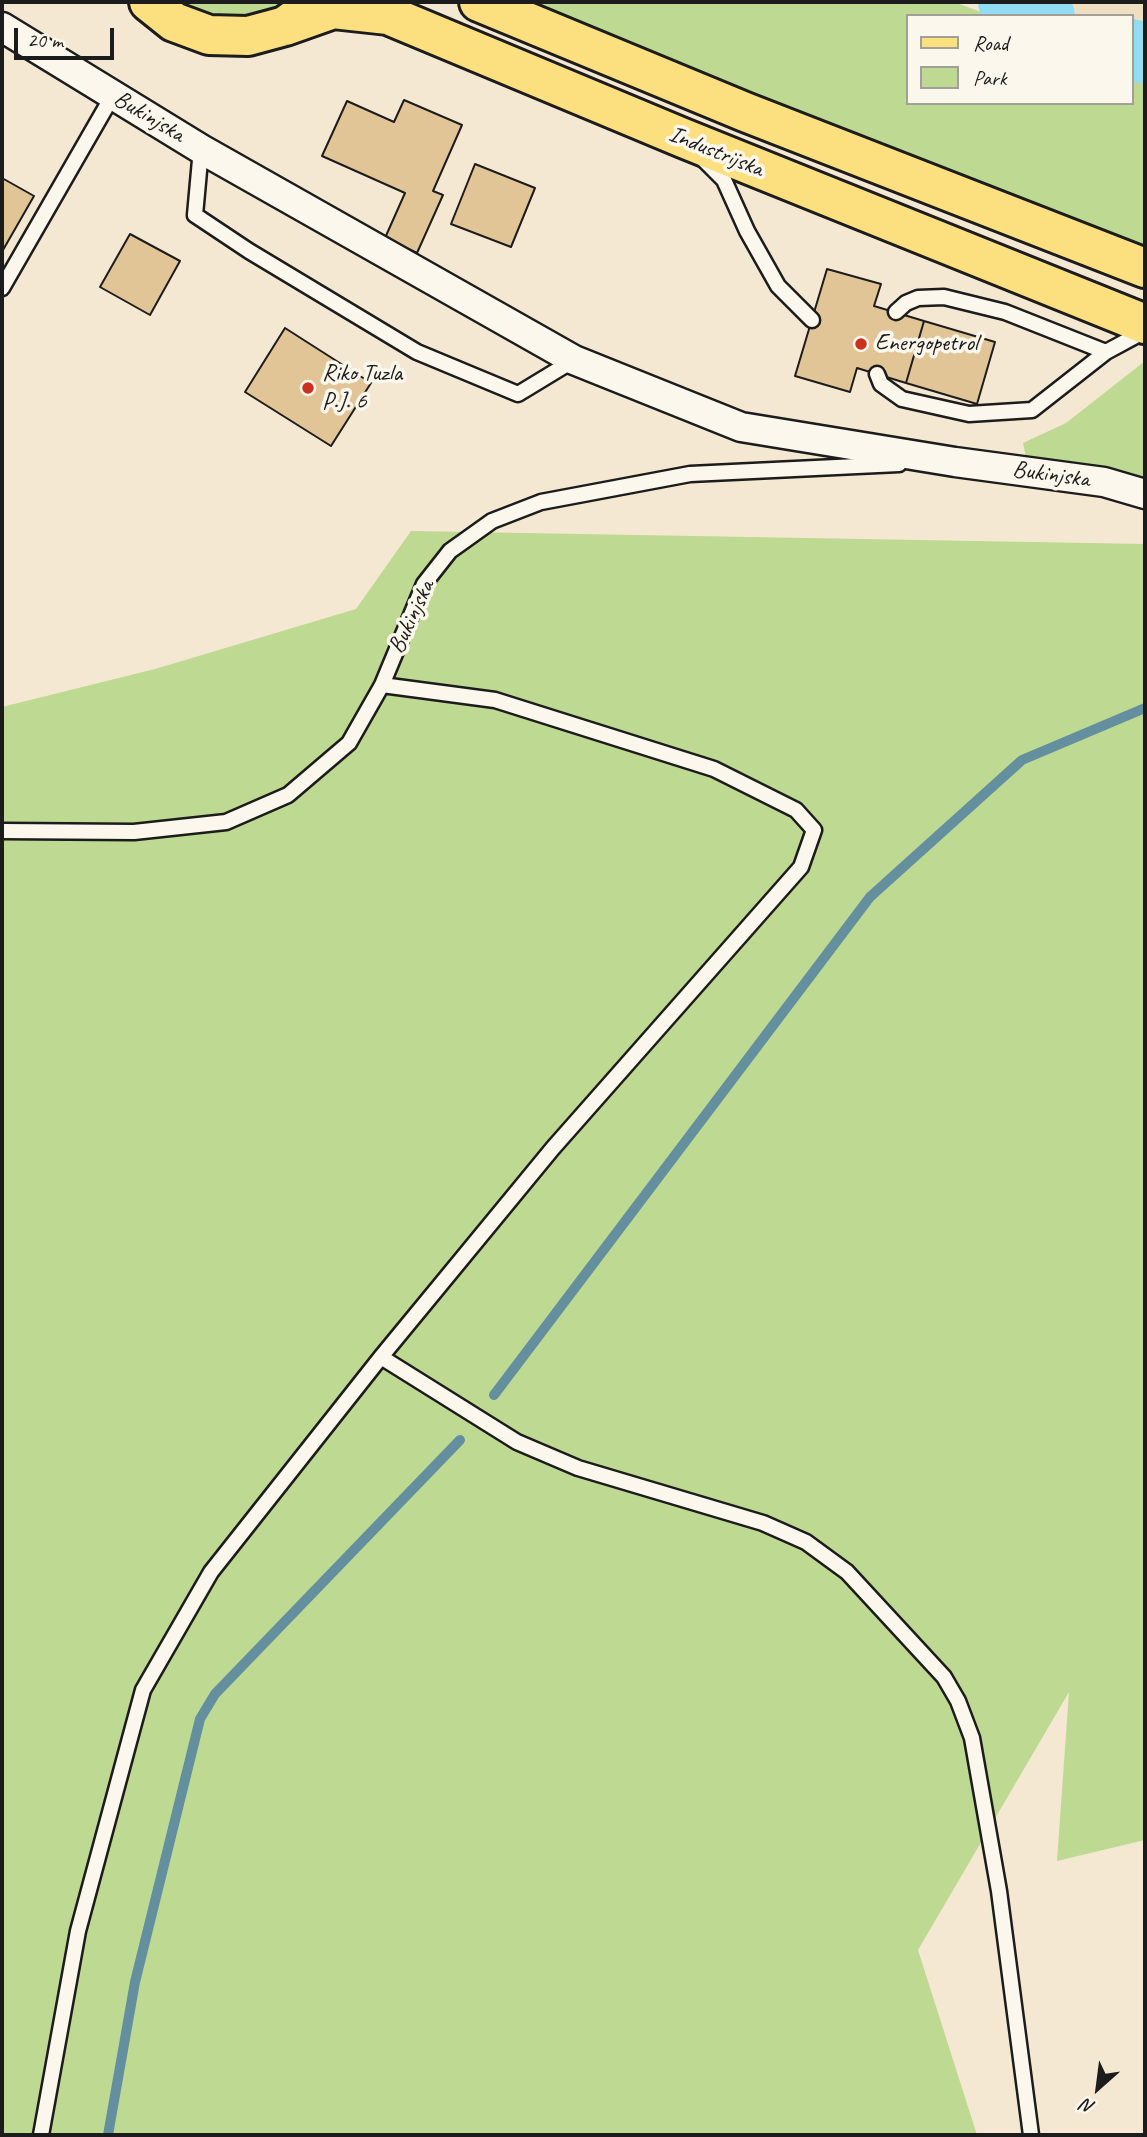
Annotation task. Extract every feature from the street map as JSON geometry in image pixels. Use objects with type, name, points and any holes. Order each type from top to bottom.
[{"type":"main road","name":"Industrijska","points":[[149,2],[174,22],[209,35],[248,36],[333,9],[388,15],[682,138],[1145,324]]},
{"type":"main road","points":[[285,26],[317,2]]},
{"type":"main road","name":"Industrijska","points":[[478,2],[745,112],[1145,268]]},
{"type":"street","name":"Bukinjska","points":[[2,27],[201,149],[574,360],[741,426],[955,462],[1104,482],[1145,494]]},
{"type":"lane","points":[[2,288],[113,95]]},
{"type":"lane","points":[[682,138],[724,180],[747,231],[778,286],[812,320]]},
{"type":"lane","points":[[201,149],[195,215],[249,251],[417,352],[518,394],[574,360]]},
{"type":"lane","points":[[896,312],[906,303],[918,298],[944,297],[1005,312],[1106,352]]},
{"type":"lane","points":[[877,374],[881,384],[902,399],[969,414],[1032,410],[1106,352],[1145,331]]},
{"type":"lane","name":"Bukinjska","points":[[2,831],[134,832],[226,822],[288,794],[349,743],[382,685],[424,584],[450,551],[492,521],[541,502],[690,474],[955,462]]},
{"type":"lane","points":[[41,2135],[78,1931],[143,1690],[211,1572],[381,1357],[553,1148],[801,867],[814,830],[796,810],[715,769],[495,700],[382,685]]},
{"type":"lane","points":[[381,1357],[517,1442],[578,1468],[764,1523],[806,1542],[847,1572],[944,1677],[958,1700],[972,1738],[999,1891],[1031,2135]]},
{"type":"shaded area","points":[[1008,2],[1145,2],[1145,54],[1133,50],[1133,14],[1040,14]]},
{"type":"green space","points":[[172,2],[296,2],[286,10],[219,23]]},
{"type":"green space","points":[[520,2],[954,2],[987,14],[906,14],[906,105],[1133,105],[1133,67],[1145,71],[1145,247]]},
{"type":"green space","points":[[1145,361],[1145,494],[1029,472],[1023,443],[1066,423]]},
{"type":"green space","points":[[411,531],[1145,544],[1145,1840],[1057,1861],[1069,1692],[918,1950],[977,2135],[2,2135],[2,707],[155,669],[356,609]]},
{"type":"building","points":[[404,100],[462,125],[433,191],[443,195],[417,253],[385,238],[405,193],[322,156],[347,101],[394,122]]},
{"type":"building","points":[[475,164],[535,188],[511,247],[451,224]]},
{"type":"building","points":[[2,178],[34,196],[3,250],[2,249]]},
{"type":"building","points":[[130,234],[180,261],[150,315],[100,287]]},
{"type":"building","name":"Energopetrol","points":[[827,269],[881,284],[874,306],[924,321],[906,383],[857,368],[850,392],[795,376]]},
{"type":"building","points":[[924,321],[995,342],[977,404],[906,383]]},
{"type":"building","name":"Riko Tuzla P.J. 6","points":[[285,328],[371,383],[331,446],[245,392]]},
{"type":"waterway","points":[[1008,2],[1040,14]]},
{"type":"waterway","points":[[1133,50],[1145,54]]},
{"type":"waterway","points":[[494,1395],[870,897],[1022,760],[1145,708]]},
{"type":"waterway","points":[[108,2135],[135,1982],[200,1719],[215,1694],[460,1440]]},
{"type":"place","name":"Energopetrol","points":[[861,344]]},
{"type":"place","name":"Riko Tuzla P.J. 6","points":[[308,388]]}]
